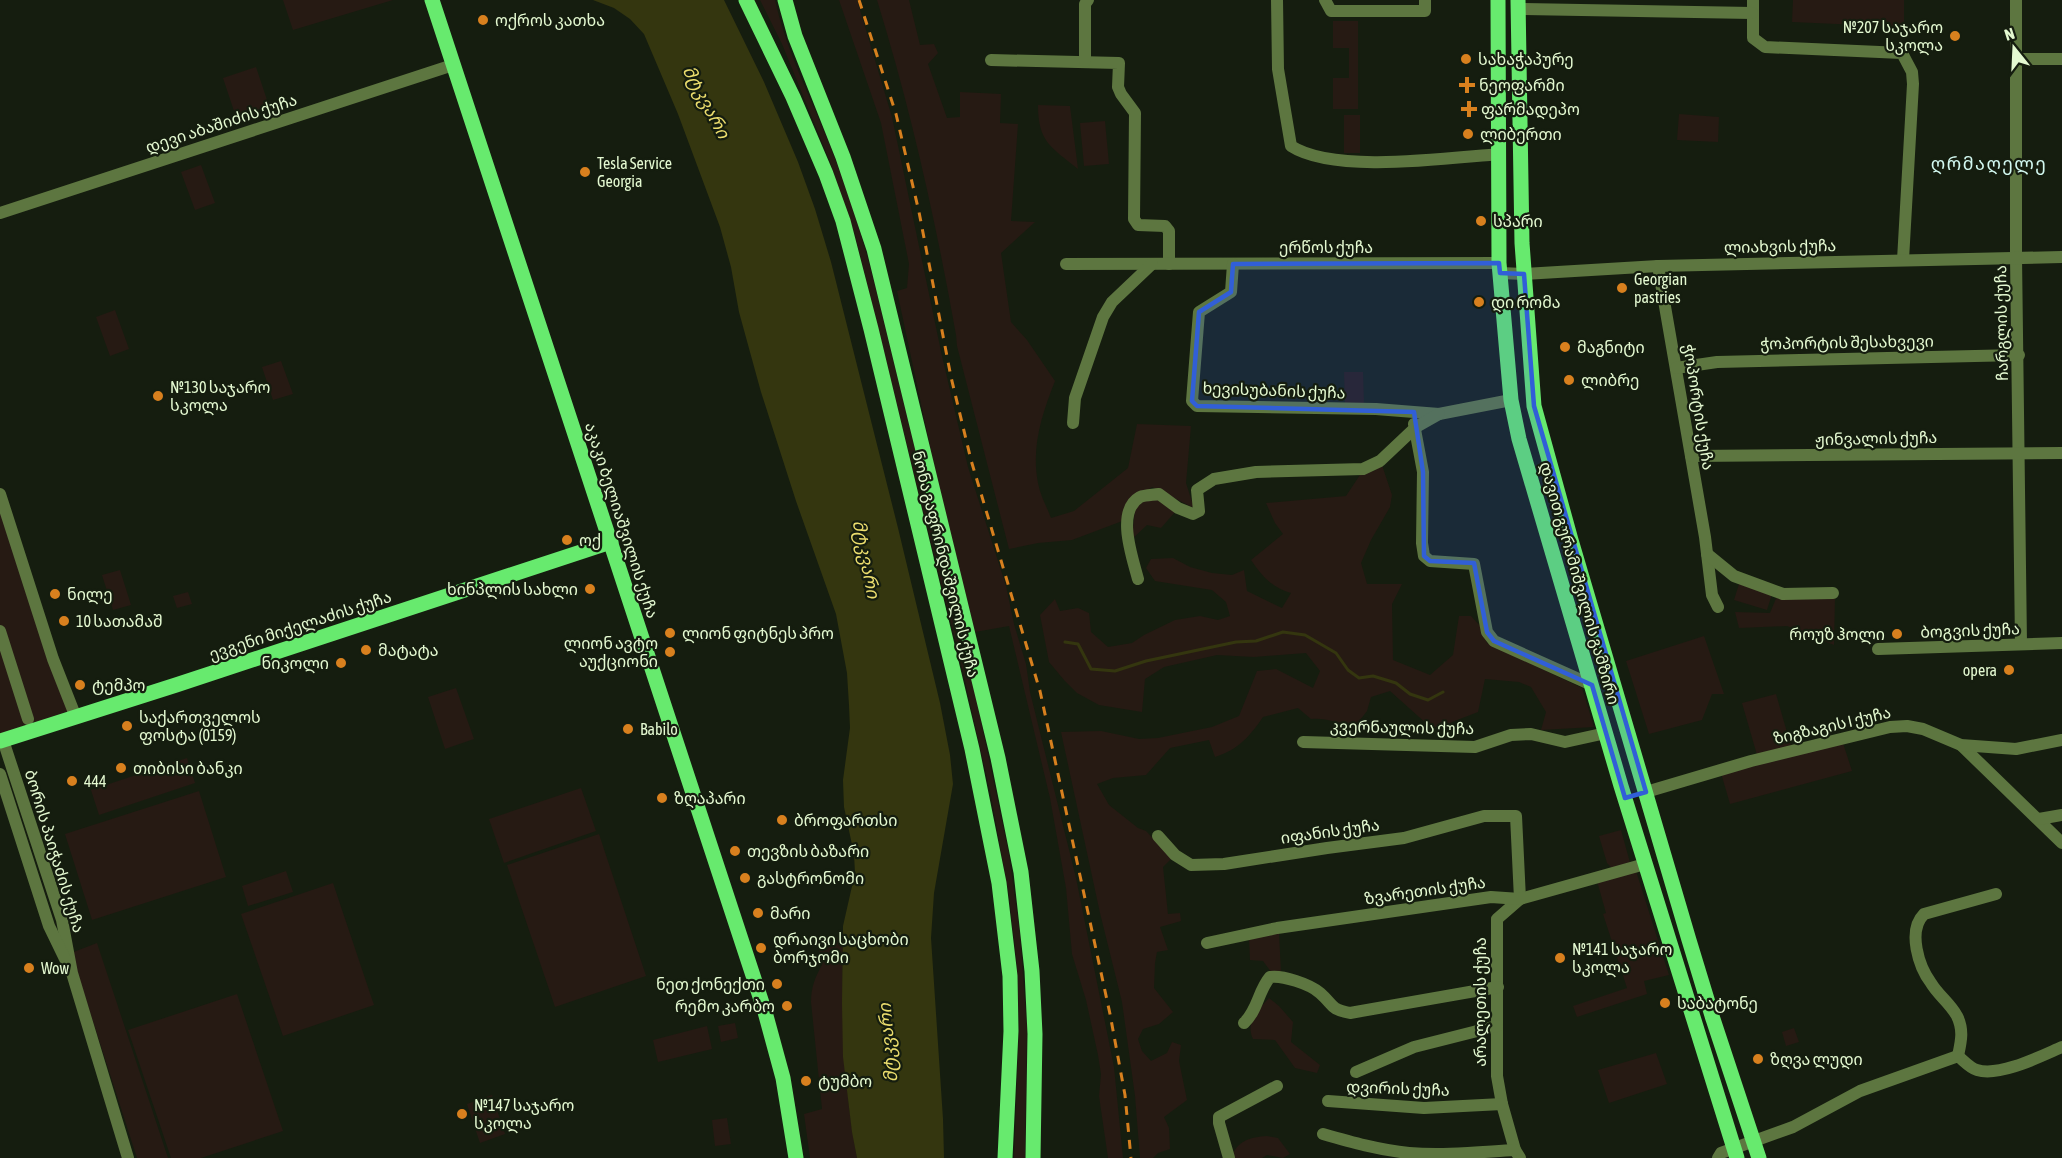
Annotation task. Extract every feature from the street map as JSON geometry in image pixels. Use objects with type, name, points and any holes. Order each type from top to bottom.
[{"type":"main road","name":"აკაკი ბელიაშვილის ქუჩა","points":[[432,0],[765,1012],[783,1078],[796,1158]]},
{"type":"main road","name":"ნონა გაფრინდაშვილის ქუჩა","points":[[746,0],[793,97],[826,174],[843,221],[864,299],[972,749],[999,883],[1010,976],[1011,1031],[1005,1158]]},
{"type":"main road","name":"ნონა გაფრინდაშვილის ქუჩა","points":[[785,0],[795,36],[847,167],[874,249],[998,758],[1021,872],[1032,971],[1035,1034],[1033,1158]]},
{"type":"main road","name":"დავით გურამიშვილის გამზირი","points":[[1498,0],[1499,268],[1511,400],[1520,439],[1624,798],[1735,1154]]},
{"type":"main road","name":"დავით გურამიშვილის გამზირი","points":[[1518,4],[1524,274],[1534,406],[1571,540],[1713,1019],[1759,1158]]},
{"type":"main road","name":"ევგენი მიქელაძის ქუჩა","points":[[1,740],[611,542]]},
{"type":"main road","points":[[1624,798],[1646,792]]},
{"type":"street","points":[[1085,61],[1085,4],[1088,0]]},
{"type":"street","points":[[1276,0],[1278,69],[1291,146],[1302,153],[1374,163],[1500,154]]},
{"type":"street","points":[[1325,0],[1331,11],[1425,11],[1425,0]]},
{"type":"street","name":"ჩარგლის ქუჩა","points":[[2016,0],[2016,257],[2021,645]]},
{"type":"street","points":[[1518,4],[1753,6],[1753,38],[1765,47],[1902,53],[1912,72],[1914,84],[1904,260]]},
{"type":"street","points":[[2017,59],[2062,59]]},
{"type":"street","points":[[991,60],[1119,63],[1118,87],[1135,113],[1134,219],[1138,225],[1165,226],[1169,231],[1170,264]]},
{"type":"street","name":"დევი აბაშიძის ქუჩა","points":[[0,213],[453,65]]},
{"type":"street","name":"ლიახვის ქუჩა","points":[[1499,268],[1524,274],[1658,266],[2062,257]]},
{"type":"street","name":"ერწოს ქუჩა","points":[[1065,264],[1499,268]]},
{"type":"street","points":[[1073,423],[1075,398],[1103,317],[1112,302],[1152,264]]},
{"type":"street","name":"ხევისუბანის ქუჩა","points":[[1233,264],[1231,292],[1199,312],[1192,401],[1197,406],[1376,409],[1439,414],[1511,400]]},
{"type":"street","name":"ჭოპორტის ქუჩა","points":[[1658,266],[1712,595],[1718,607]]},
{"type":"street","name":"ჭოპორტის შესახვევი","points":[[1676,368],[1717,362],[2019,355]]},
{"type":"street","points":[[1408,411],[1416,427],[1423,472],[1422,543],[1424,556],[1430,561],[1474,564],[1487,632],[1494,641],[1592,685]]},
{"type":"street","name":"ხევისუბანის ქუჩა","points":[[1138,579],[1126,534],[1132,505],[1140,497],[1159,494],[1179,508],[1193,514],[1199,511],[1197,490],[1214,479],[1256,472],[1363,469],[1380,461],[1416,427],[1439,414]]},
{"type":"street","name":"ჟინვალის ქუჩა","points":[[1691,456],[2062,453]]},
{"type":"street","points":[[0,494],[53,659],[75,715]]},
{"type":"street","points":[[1707,554],[1734,576],[1783,594],[1833,593]]},
{"type":"street","points":[[0,631],[28,719]]},
{"type":"street","name":"ბოგვის ქუჩა","points":[[1878,649],[2062,644]]},
{"type":"street","name":"ზიგზაგის I ქუჩა","points":[[1646,792],[1751,761],[1890,727],[1907,726],[1923,729],[1961,745],[2016,749],[2062,740]]},
{"type":"street","name":"კვერნაულის ქუჩა","points":[[1303,742],[1475,747],[1511,735],[1531,734],[1565,742],[1606,733]]},
{"type":"street","name":"ბორის პაიჭაძის ქუჩა","points":[[1,740],[51,886],[66,938],[72,973],[128,1158]]},
{"type":"street","points":[[1961,745],[2062,843]]},
{"type":"street","name":"ბორის პაიჭაძის ქუჩა","points":[[0,774],[53,935],[72,973]]},
{"type":"street","points":[[2039,819],[2062,815]]},
{"type":"street","name":"იფანის ქუჩა","points":[[1158,836],[1175,855],[1191,865],[1224,864],[1404,838],[1484,816],[1516,816],[1520,898]]},
{"type":"street","name":"ზვარეთის ქუჩა","points":[[1207,944],[1299,924],[1491,897],[1520,898],[1645,864]]},
{"type":"street","points":[[36,886],[43,884],[51,886]]},
{"type":"street","points":[[1958,1056],[1962,1031],[1957,1016],[1926,976],[1918,952],[1916,935],[1918,921],[1924,914],[1996,894]]},
{"type":"street","name":"არალეთის ქუჩა","points":[[1518,1154],[1502,1104],[1497,1076],[1497,919],[1520,898]]},
{"type":"street","points":[[53,935],[58,939],[66,938]]},
{"type":"street","points":[[1244,1023],[1250,1018],[1264,984],[1270,977],[1277,976],[1299,982],[1319,992],[1333,1010],[1350,1013],[1498,987]]},
{"type":"street","points":[[1356,1072],[1414,1047],[1497,1026]]},
{"type":"street","points":[[1958,1056],[1978,1070],[1994,1072],[2062,1047]]},
{"type":"street","points":[[1718,1158],[1721,1153],[1735,1154],[1753,1142],[1805,1122],[1860,1091],[1958,1056]]},
{"type":"street","points":[[1229,1158],[1219,1117],[1277,1086]]},
{"type":"street","name":"დვირის ქუჩა","points":[[1328,1101],[1424,1108],[1502,1104]]},
{"type":"street","points":[[1323,1134],[1363,1146],[1408,1153],[1518,1154]]},
{"type":"highlighted area","points":[[1499,263],[1500,273],[1524,274],[1534,406],[1646,792],[1625,798],[1592,685],[1494,641],[1487,632],[1474,563],[1430,561],[1424,556],[1423,472],[1414,412],[1197,406],[1192,401],[1199,312],[1231,292],[1233,264]]},
{"type":"shaded area","points":[[283,0],[393,0],[293,30]]},
{"type":"shaded area","points":[[760,0],[775,0],[792,55],[829,143],[858,224],[975,693],[1009,854],[1020,934],[1027,1028],[1025,1158],[1014,1158],[1019,1028],[1017,966],[1009,896],[991,796],[960,659],[855,235],[830,162],[782,44]]},
{"type":"shaded area","points":[[839,0],[857,0],[892,117],[942,356],[968,467],[1006,586],[1076,878],[1114,1067],[1123,1158],[1108,1158],[1099,1096],[1101,1074],[1098,1055],[1086,1000],[1072,954],[1066,888],[1050,798],[1009,626],[975,632],[937,479],[897,291],[907,288],[909,264],[881,123]]},
{"type":"shaded area","points":[[877,0],[909,0],[920,45],[934,44],[938,53],[928,64],[947,118],[960,117],[960,92],[1001,94],[1000,123],[1018,124],[1011,221],[1035,222],[1001,253],[1011,322],[1027,340],[1055,381],[1042,418],[1036,457],[1039,487],[1051,518],[1074,511],[1128,468],[1137,424],[1191,426],[1186,483],[1194,508],[1152,487],[1131,503],[1125,520],[1072,540],[1038,543],[1009,549],[957,346],[922,166]]},
{"type":"shaded area","points":[[1793,0],[1904,0],[1904,27],[1792,22]]},
{"type":"shaded area","points":[[1333,21],[1358,21],[1358,109],[1333,109],[1333,78],[1349,78],[1349,48],[1333,48]]},
{"type":"shaded area","points":[[256,67],[269,106],[236,117],[223,78]]},
{"type":"shaded area","points":[[1038,105],[1070,106],[1078,169],[1048,143],[1040,128]]},
{"type":"shaded area","points":[[1679,114],[1719,117],[1718,142],[1677,140]]},
{"type":"shaded area","points":[[1344,115],[1360,115],[1360,153],[1344,153]]},
{"type":"shaded area","points":[[1105,121],[1109,164],[1084,166],[1080,123]]},
{"type":"shaded area","points":[[201,165],[215,203],[195,210],[181,172]]},
{"type":"shaded area","points":[[115,310],[129,349],[110,356],[96,317]]},
{"type":"shaded area","points":[[281,361],[293,394],[273,400],[262,367]]},
{"type":"shaded area","points":[[1344,372],[1363,372],[1364,403],[1345,404]]},
{"type":"shaded area","points":[[1382,465],[1392,495],[1390,507],[1361,563],[1367,584],[1402,584],[1392,604],[1393,660],[1430,675],[1453,655],[1459,616],[1471,616],[1482,628],[1487,643],[1582,688],[1594,727],[1541,730],[1546,712],[1531,687],[1519,682],[1485,679],[1478,712],[1452,722],[1442,729],[1428,725],[1390,691],[1371,697],[1367,711],[1357,724],[1311,719],[1298,708],[1263,717],[1243,742],[1223,754],[1215,757],[1209,740],[1170,748],[1146,775],[1113,778],[1097,784],[1109,805],[1138,828],[1146,831],[1172,858],[1163,867],[1168,914],[1180,913],[1181,921],[1160,927],[1168,950],[1157,952],[1155,963],[1154,988],[1173,1012],[1159,1024],[1143,1029],[1138,1039],[1142,1051],[1151,1061],[1167,1053],[1172,1042],[1181,1045],[1179,1061],[1187,1100],[1164,1117],[1169,1128],[1170,1149],[1158,1153],[1153,1158],[1140,1158],[1135,1096],[1122,1002],[1100,913],[1061,732],[1101,731],[1139,739],[1158,738],[1212,727],[1239,716],[1257,671],[1276,669],[1313,688],[1320,671],[1306,653],[1254,657],[1217,655],[1164,667],[1145,679],[1142,712],[1099,705],[1077,693],[1049,662],[1040,615],[1055,599],[1060,611],[1078,608],[1089,613],[1091,632],[1108,647],[1132,643],[1175,620],[1200,616],[1218,620],[1230,616],[1226,602],[1212,590],[1155,581],[1146,568],[1151,559],[1173,558],[1190,567],[1212,573],[1232,575],[1244,570],[1247,591],[1282,608],[1291,593],[1268,581],[1251,560],[1283,534],[1266,503],[1346,496],[1362,472],[1374,471]]},
{"type":"shaded area","points":[[1158,498],[1175,512],[1161,528],[1147,525],[1132,539],[1135,508],[1144,500]]},
{"type":"shaded area","points":[[0,508],[69,711],[0,734]]},
{"type":"shaded area","points":[[120,570],[131,605],[113,610],[102,575]]},
{"type":"shaded area","points":[[1739,584],[1772,594],[1767,610],[1734,600]]},
{"type":"shaded area","points":[[188,592],[192,604],[177,608],[173,596]]},
{"type":"shaded area","points":[[1777,596],[1835,597],[1834,645],[1787,626],[1739,628],[1735,612],[1770,613]]},
{"type":"shaded area","points":[[1704,636],[1724,694],[1712,694],[1702,720],[1649,734],[1626,661]]},
{"type":"shaded area","points":[[456,688],[474,739],[445,749],[428,697]]},
{"type":"shaded area","points":[[1776,694],[1791,746],[1757,755],[1742,703]]},
{"type":"shaded area","points":[[1843,743],[1852,771],[1730,804],[1721,773]]},
{"type":"shaded area","points":[[187,758],[195,783],[99,815],[91,790]]},
{"type":"shaded area","points":[[581,788],[596,831],[504,863],[489,819]]},
{"type":"shaded area","points":[[199,791],[226,877],[92,920],[65,834]]},
{"type":"shaded area","points":[[1621,830],[1631,866],[1614,870],[1607,863],[1599,836]]},
{"type":"shaded area","points":[[599,834],[646,976],[555,1007],[507,865]]},
{"type":"shaded area","points":[[286,871],[293,892],[248,906],[242,886]]},
{"type":"shaded area","points":[[1636,871],[1669,975],[1644,981],[1647,994],[1577,1017],[1573,1006],[1627,988],[1603,914],[1606,913],[1597,881]]},
{"type":"shaded area","points":[[333,883],[374,1005],[283,1036],[241,914]]},
{"type":"shaded area","points":[[1279,933],[1281,972],[1272,973],[1263,961],[1250,960],[1249,938]]},
{"type":"shaded area","points":[[843,936],[844,1047],[852,1131],[857,1158],[810,1158],[804,1114],[822,1109],[811,1002],[814,983],[822,965],[817,940]]},
{"type":"shaded area","points":[[97,943],[168,1158],[137,1158],[71,953]]},
{"type":"shaded area","points":[[237,994],[283,1131],[201,1158],[171,1158],[128,1030]]},
{"type":"shaded area","points":[[1269,998],[1293,1022],[1291,1042],[1320,1065],[1317,1073],[1295,1068],[1275,1040],[1253,1039],[1252,1022]]},
{"type":"shaded area","points":[[735,1023],[738,1038],[721,1042],[718,1026]]},
{"type":"shaded area","points":[[707,1026],[712,1049],[658,1062],[653,1040]]},
{"type":"shaded area","points":[[1794,1028],[1799,1042],[1786,1046],[1782,1032]]},
{"type":"shaded area","points":[[1656,1053],[1667,1084],[1609,1103],[1598,1070]]},
{"type":"shaded area","points":[[492,1095],[505,1134],[480,1143],[467,1104]]},
{"type":"shaded area","points":[[727,1118],[731,1144],[715,1146],[712,1120]]},
{"type":"shaded area","points":[[1267,1136],[1278,1138],[1290,1154],[1283,1158],[1267,1155],[1262,1158],[1231,1158],[1245,1141]]},
{"type":"water","name":"მტკვარი","points":[[593,0],[724,0],[764,82],[815,209],[831,262],[898,528],[940,703],[950,755],[953,784],[934,893],[931,938],[944,1158],[857,1158],[843,1057],[843,926],[855,873],[854,854],[844,807],[843,780],[850,728],[847,673],[836,614],[761,392],[739,312],[731,267],[720,227],[678,114],[644,34],[630,19],[614,8]]},
{"type":"waterway","points":[[1065,642],[1078,644],[1091,669],[1115,671],[1146,661],[1236,642],[1256,641],[1283,632],[1305,635],[1336,653],[1348,670],[1359,678],[1373,676],[1396,683],[1410,694],[1428,700],[1443,692]]},
{"type":"railway","points":[[859,0],[896,114],[919,212],[951,377],[971,460],[1040,691],[1110,1014],[1125,1095],[1131,1158]]},
{"type":"place","name":"ოქროს კათხა","points":[[483,20]]},
{"type":"place","name":"№207 საჯარო სკოლა","points":[[1955,36]]},
{"type":"place","name":"სახაჭაპურე","points":[[1466,59]]},
{"type":"place","name":"ნეოფარმი","points":[[1467,85]]},
{"type":"place","name":"ფარმადეპო","points":[[1469,109]]},
{"type":"place","name":"ლიბერთი","points":[[1468,134]]},
{"type":"place","name":"Tesla Service Georgia","points":[[585,172]]},
{"type":"place","name":"სპარი","points":[[1481,221]]},
{"type":"place","name":"Georgian pastries","points":[[1622,288]]},
{"type":"place","name":"დი რომა","points":[[1479,302]]},
{"type":"place","name":"მაგნიტი","points":[[1565,347]]},
{"type":"place","name":"ლიბრე","points":[[1569,380]]},
{"type":"place","name":"№130 საჯარო სკოლა","points":[[158,396]]},
{"type":"place","name":"ოქ","points":[[567,540]]},
{"type":"place","name":"ხინპლის სახლი","points":[[590,589]]},
{"type":"place","name":"ნილე","points":[[55,594]]},
{"type":"place","name":"10 სათამაშ","points":[[64,621]]},
{"type":"place","name":"ლიონ ფიტნეს პრო","points":[[670,633]]},
{"type":"place","name":"როუზ ჰოლი","points":[[1897,634]]},
{"type":"place","name":"მატატა","points":[[366,650]]},
{"type":"place","name":"ლიონ ავტო აუქციონი","points":[[670,652]]},
{"type":"place","name":"ნიკოლი","points":[[341,663]]},
{"type":"place","name":"opera","points":[[2009,670]]},
{"type":"place","name":"ტემპო","points":[[80,685]]},
{"type":"place","name":"საქართველოს ფოსტა (0159)","points":[[127,726]]},
{"type":"place","name":"Babilo","points":[[628,729]]},
{"type":"place","name":"თიბისი ბანკი","points":[[121,768]]},
{"type":"place","name":"444","points":[[72,781]]},
{"type":"place","name":"ზღაპარი","points":[[662,798]]},
{"type":"place","name":"ბროფართსი","points":[[782,820]]},
{"type":"place","name":"თევზის ბაზარი","points":[[735,851]]},
{"type":"place","name":"გასტრონომი","points":[[745,878]]},
{"type":"place","name":"მარი","points":[[758,913]]},
{"type":"place","name":"დრაივი საცხობი ბორჯომი","points":[[761,948]]},
{"type":"place","name":"№141 საჯარო სკოლა","points":[[1560,958]]},
{"type":"place","name":"Wow","points":[[29,968]]},
{"type":"place","name":"ნეთ ქონექთი","points":[[777,984]]},
{"type":"place","name":"საბატონე","points":[[1665,1003]]},
{"type":"place","name":"რემო კარბო","points":[[787,1006]]},
{"type":"place","name":"ზღვა ლუდი","points":[[1758,1059]]},
{"type":"place","name":"ტუმბო","points":[[806,1081]]},
{"type":"place","name":"№147 საჯარო სკოლა","points":[[462,1114]]},
{"type":"district","name":"ღრმაღელე","points":[[1989,164]]}]
